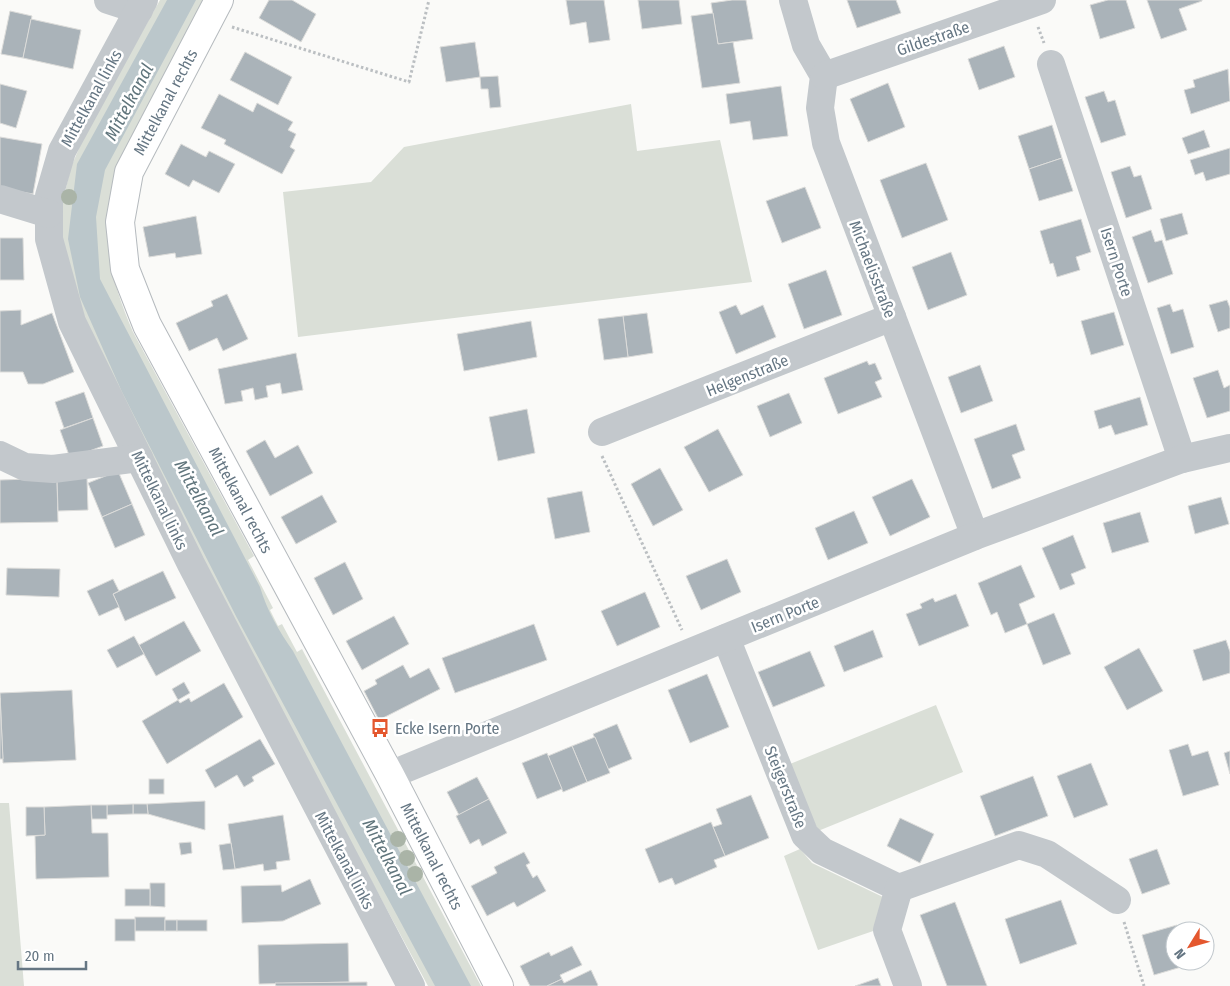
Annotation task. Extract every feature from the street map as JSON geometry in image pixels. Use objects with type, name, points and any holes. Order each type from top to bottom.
[{"type":"main road","name":"Mittelkanal rechts","points":[[214,10],[129,172],[120,222],[125,269],[147,325],[390,775],[499,986]]},
{"type":"street","points":[[108,0],[142,5]]},
{"type":"street","points":[[793,0],[806,45],[824,76]]},
{"type":"street","name":"Gildestraße","points":[[824,76],[1036,2]]},
{"type":"street","name":"Mittelkanal links","points":[[142,5],[62,151],[50,196],[49,239],[72,322],[196,573],[411,986]]},
{"type":"street","name":"Isern Porte","points":[[1052,64],[1182,459]]},
{"type":"street","name":"Michaelisstraße","points":[[824,76],[820,108],[826,143],[975,536]]},
{"type":"street","points":[[0,199],[49,214]]},
{"type":"street","name":"Helgenstraße","points":[[602,432],[892,317]]},
{"type":"street","name":"Isern Porte","points":[[390,775],[975,536],[1182,459],[1230,448]]},
{"type":"street","points":[[0,455],[26,467],[53,469],[139,458]]},
{"type":"street","name":"Steigerstraße","points":[[726,638],[805,835],[822,851],[899,888]]},
{"type":"street","points":[[908,986],[887,930],[899,888],[1019,845],[1047,854],[1117,900]]},
{"type":"path","points":[[214,10],[409,82],[429,0]]},
{"type":"path","points":[[1036,2],[1052,64]]},
{"type":"path","points":[[602,432],[599,448],[692,651]]},
{"type":"path","points":[[1117,900],[1144,986]]},
{"type":"shaded area","points":[[160,0],[208,0],[127,151],[113,187],[107,229],[108,250],[117,291],[133,332],[254,556],[248,560],[273,608],[270,610],[278,626],[282,624],[297,652],[302,649],[481,986],[428,986],[198,563],[76,302],[62,237],[62,204],[71,167],[87,130]]},
{"type":"shaded area","points":[[631,104],[637,151],[720,140],[752,282],[298,337],[283,192],[371,182],[404,147]]},
{"type":"shaded area","points":[[936,705],[963,772],[818,831],[790,764]]},
{"type":"shaded area","points":[[0,803],[9,803],[24,986],[0,986]]},
{"type":"shaded area","points":[[800,849],[812,863],[885,898],[879,929],[818,950],[784,856]]},
{"type":"water","name":"Mittelkanal","points":[[167,0],[196,0],[105,170],[96,217],[100,279],[260,587],[274,620],[293,651],[471,986],[435,986],[237,618],[122,392],[80,297],[68,239],[77,164]]},
{"type":"building","points":[[269,0],[292,0],[316,14],[301,42],[259,18]]},
{"type":"building","points":[[566,0],[604,0],[610,40],[589,43],[586,22],[570,25]]},
{"type":"building","points":[[638,0],[679,0],[682,24],[642,29]]},
{"type":"building","points":[[746,0],[753,39],[718,44],[711,3]]},
{"type":"building","points":[[847,0],[896,0],[901,13],[857,28]]},
{"type":"building","points":[[1108,0],[1126,0],[1135,28],[1100,39],[1090,5]]},
{"type":"building","points":[[1147,0],[1202,1],[1179,9],[1187,30],[1161,39]]},
{"type":"building","points":[[10,11],[32,16],[23,58],[1,54]]},
{"type":"building","points":[[713,13],[718,44],[733,42],[740,83],[702,88],[691,16]]},
{"type":"building","points":[[31,19],[81,30],[73,69],[23,58]]},
{"type":"building","points":[[475,42],[480,77],[446,82],[440,47]]},
{"type":"building","points":[[1004,46],[1015,77],[979,90],[968,59]]},
{"type":"building","points":[[245,52],[292,77],[278,105],[230,80]]},
{"type":"building","points":[[1228,69],[1230,101],[1191,114],[1184,90],[1195,87],[1193,80]]},
{"type":"building","points":[[498,76],[501,107],[490,108],[488,89],[481,89],[480,77]]},
{"type":"building","points":[[888,83],[905,127],[868,142],[850,99]]},
{"type":"building","points":[[0,84],[27,91],[16,128],[0,123]]},
{"type":"building","points":[[781,86],[788,136],[753,140],[750,121],[730,124],[726,94]]},
{"type":"building","points":[[1104,91],[1108,102],[1115,100],[1126,135],[1101,143],[1085,97]]},
{"type":"building","points":[[219,94],[253,112],[257,103],[293,122],[288,130],[296,134],[290,147],[295,150],[282,174],[224,144],[226,140],[201,128]]},
{"type":"building","points":[[1052,125],[1062,158],[1029,169],[1018,136]]},
{"type":"building","points":[[1204,130],[1210,147],[1188,154],[1182,138]]},
{"type":"building","points":[[0,137],[42,144],[33,194],[0,188]]},
{"type":"building","points":[[181,144],[206,157],[209,151],[235,164],[219,193],[193,180],[189,187],[165,174]]},
{"type":"building","points":[[1230,148],[1230,174],[1206,181],[1203,172],[1195,175],[1190,160]]},
{"type":"building","points":[[1062,158],[1073,191],[1039,201],[1029,169]]},
{"type":"building","points":[[926,163],[948,220],[902,238],[880,180]]},
{"type":"building","points":[[1130,166],[1134,177],[1141,175],[1152,209],[1126,218],[1111,172]]},
{"type":"building","points":[[805,187],[821,228],[782,243],[766,201]]},
{"type":"building","points":[[1182,213],[1188,234],[1166,241],[1160,219]]},
{"type":"building","points":[[196,216],[202,254],[176,258],[175,253],[149,257],[143,227]]},
{"type":"building","points":[[1081,219],[1091,252],[1076,257],[1080,270],[1057,277],[1053,263],[1050,264],[1040,231]]},
{"type":"building","points":[[1151,230],[1155,242],[1162,240],[1173,274],[1148,283],[1132,237]]},
{"type":"building","points":[[0,238],[23,238],[24,280],[0,280]]},
{"type":"building","points":[[951,252],[967,295],[928,310],[912,267]]},
{"type":"building","points":[[826,270],[842,315],[804,329],[788,284]]},
{"type":"building","points":[[227,294],[248,339],[223,351],[217,338],[189,351],[176,323],[213,306],[211,301]]},
{"type":"building","points":[[1227,300],[1230,308],[1230,328],[1218,332],[1209,305]]},
{"type":"building","points":[[1170,304],[1173,312],[1183,309],[1194,347],[1171,354],[1157,308]]},
{"type":"building","points":[[736,305],[741,315],[763,305],[776,337],[736,354],[719,312]]},
{"type":"building","points":[[21,310],[21,325],[52,313],[74,372],[43,384],[28,384],[23,372],[0,372],[0,311]]},
{"type":"building","points":[[1114,312],[1124,345],[1091,355],[1081,321]]},
{"type":"building","points":[[647,313],[653,353],[628,357],[623,316]]},
{"type":"building","points":[[623,316],[628,357],[604,360],[598,319]]},
{"type":"building","points":[[531,321],[537,357],[464,371],[457,334]]},
{"type":"building","points":[[296,353],[303,390],[282,394],[280,383],[266,386],[268,397],[255,400],[253,388],[241,391],[243,401],[225,404],[218,369]]},
{"type":"building","points":[[867,361],[869,365],[875,363],[882,379],[875,382],[882,397],[838,414],[824,378]]},
{"type":"building","points":[[980,365],[993,401],[961,413],[948,377]]},
{"type":"building","points":[[1218,370],[1224,388],[1230,385],[1230,411],[1207,418],[1193,378]]},
{"type":"building","points":[[84,392],[93,418],[64,428],[55,402]]},
{"type":"building","points":[[789,393],[802,423],[770,437],[757,406]]},
{"type":"building","points":[[1140,397],[1148,425],[1115,435],[1111,425],[1099,429],[1094,411]]},
{"type":"building","points":[[527,409],[535,453],[498,461],[489,417]]},
{"type":"building","points":[[93,418],[103,446],[70,458],[60,430]]},
{"type":"building","points":[[1016,424],[1025,450],[1012,455],[1021,478],[992,489],[974,439]]},
{"type":"building","points":[[718,429],[743,475],[709,492],[684,447]]},
{"type":"building","points":[[265,440],[275,458],[298,445],[313,473],[270,496],[246,451]]},
{"type":"building","points":[[660,468],[683,510],[653,526],[631,484]]},
{"type":"building","points":[[118,471],[132,504],[102,517],[88,483]]},
{"type":"building","points":[[57,478],[58,522],[0,523],[0,480]]},
{"type":"building","points":[[57,478],[87,478],[88,510],[58,511]]},
{"type":"building","points":[[912,479],[930,517],[890,536],[872,497]]},
{"type":"building","points":[[582,491],[590,532],[555,539],[547,498]]},
{"type":"building","points":[[322,495],[337,522],[296,544],[281,517]]},
{"type":"building","points":[[1221,497],[1229,524],[1195,534],[1188,506]]},
{"type":"building","points":[[132,504],[145,535],[115,548],[102,517]]},
{"type":"building","points":[[854,511],[868,543],[828,560],[815,528]]},
{"type":"building","points":[[1140,512],[1149,542],[1112,553],[1103,523]]},
{"type":"building","points":[[1073,535],[1086,568],[1071,574],[1075,584],[1060,590],[1042,548]]},
{"type":"building","points":[[727,559],[741,592],[701,610],[686,576]]},
{"type":"building","points":[[345,562],[363,599],[333,615],[314,578]]},
{"type":"building","points":[[1021,565],[1035,597],[1019,604],[1027,624],[1005,633],[997,612],[991,615],[978,583]]},
{"type":"building","points":[[7,568],[60,569],[59,597],[6,595]]},
{"type":"building","points":[[163,571],[176,598],[125,621],[113,594]]},
{"type":"building","points":[[113,579],[119,591],[113,594],[119,607],[99,616],[87,591]]},
{"type":"building","points":[[645,592],[660,627],[617,646],[601,611]]},
{"type":"building","points":[[956,594],[969,626],[919,646],[906,614],[922,608],[920,604],[933,598],[935,602]]},
{"type":"building","points":[[1054,613],[1071,654],[1043,665],[1027,624]]},
{"type":"building","points":[[394,616],[409,644],[362,670],[346,641]]},
{"type":"building","points":[[184,621],[201,651],[156,676],[139,645]]},
{"type":"building","points":[[534,624],[547,660],[455,693],[442,658]]},
{"type":"building","points":[[873,630],[883,657],[844,672],[834,646]]},
{"type":"building","points":[[134,636],[144,654],[117,668],[107,650]]},
{"type":"building","points":[[1226,640],[1230,652],[1230,673],[1203,681],[1193,650]]},
{"type":"building","points":[[1139,648],[1163,691],[1127,710],[1104,667]]},
{"type":"building","points":[[810,651],[825,686],[773,707],[758,672]]},
{"type":"building","points":[[403,665],[410,678],[429,668],[440,689],[379,720],[364,691],[377,684],[375,680]]},
{"type":"building","points":[[707,674],[729,727],[690,743],[668,690]]},
{"type":"building","points":[[184,682],[190,693],[178,700],[172,689]]},
{"type":"building","points":[[224,683],[243,717],[167,764],[142,721],[178,700],[180,703],[189,698],[191,702]]},
{"type":"building","points":[[72,690],[76,760],[3,763],[0,693]]},
{"type":"building","points":[[0,698],[3,759],[0,759]]},
{"type":"building","points":[[617,724],[632,759],[608,769],[593,734]]},
{"type":"building","points":[[595,737],[610,773],[587,782],[572,746]]},
{"type":"building","points":[[260,739],[275,764],[252,777],[254,781],[244,787],[237,775],[215,788],[205,770]]},
{"type":"building","points":[[1188,744],[1192,756],[1208,751],[1219,785],[1183,796],[1169,750]]},
{"type":"building","points":[[572,746],[587,782],[563,792],[548,756]]},
{"type":"building","points":[[1230,751],[1230,774],[1224,753]]},
{"type":"building","points":[[547,753],[562,789],[537,799],[522,763]]},
{"type":"building","points":[[1091,763],[1108,805],[1074,818],[1057,776]]},
{"type":"building","points":[[1033,776],[1048,816],[995,836],[980,796]]},
{"type":"building","points":[[477,777],[489,799],[459,815],[447,792]]},
{"type":"building","points":[[149,779],[164,779],[164,794],[149,794]]},
{"type":"building","points":[[751,795],[769,838],[725,856],[713,827],[722,824],[716,809]]},
{"type":"building","points":[[489,799],[507,833],[482,846],[479,839],[470,844],[456,816]]},
{"type":"building","points":[[205,801],[205,830],[148,814],[147,804]]},
{"type":"building","points":[[133,804],[147,804],[148,814],[133,814]]},
{"type":"building","points":[[133,804],[133,814],[107,815],[107,805]]},
{"type":"building","points":[[91,805],[107,805],[107,819],[92,819]]},
{"type":"building","points":[[91,805],[92,833],[108,833],[109,877],[36,879],[35,836],[45,835],[44,807]]},
{"type":"building","points":[[26,807],[44,807],[45,835],[26,836]]},
{"type":"building","points":[[283,815],[290,860],[276,862],[277,869],[264,871],[263,864],[235,869],[228,824]]},
{"type":"building","points":[[900,818],[934,834],[920,863],[887,846]]},
{"type":"building","points":[[711,822],[725,856],[714,860],[717,867],[675,885],[672,878],[659,883],[645,849]]},
{"type":"building","points":[[191,842],[192,853],[181,855],[179,843]]},
{"type":"building","points":[[231,843],[235,869],[223,870],[219,845]]},
{"type":"building","points":[[1157,849],[1170,884],[1142,894],[1129,859]]},
{"type":"building","points":[[524,852],[530,863],[526,865],[533,878],[537,875],[546,891],[517,907],[514,902],[487,916],[471,886],[497,873],[494,867]]},
{"type":"building","points":[[310,879],[321,904],[283,921],[242,923],[241,886],[281,885],[282,892]]},
{"type":"building","points":[[150,883],[165,883],[165,907],[150,906]]},
{"type":"building","points":[[125,889],[150,889],[150,906],[125,906]]},
{"type":"building","points":[[1061,900],[1077,944],[1020,964],[1005,919]]},
{"type":"building","points":[[955,902],[987,986],[947,986],[920,915]]},
{"type":"building","points":[[135,917],[165,917],[165,931],[135,931]]},
{"type":"building","points":[[115,919],[135,919],[135,941],[115,941]]},
{"type":"building","points":[[165,920],[177,920],[177,931],[165,931]]},
{"type":"building","points":[[177,920],[207,920],[207,931],[177,931]]},
{"type":"building","points":[[1165,928],[1165,971],[1168,971],[1154,975],[1142,935]]},
{"type":"building","points":[[348,943],[349,982],[259,984],[258,945]]},
{"type":"building","points":[[572,946],[582,965],[560,975],[562,979],[547,986],[530,986],[520,966],[549,952],[551,956]]},
{"type":"building","points":[[591,970],[597,986],[547,986],[562,979],[564,983]]},
{"type":"building","points":[[878,978],[881,986],[855,986]]},
{"type":"building","points":[[367,982],[367,986],[276,986],[275,983]]},
{"type":"place","name":"Ecke Isern Porte","points":[[380,728]]}]
